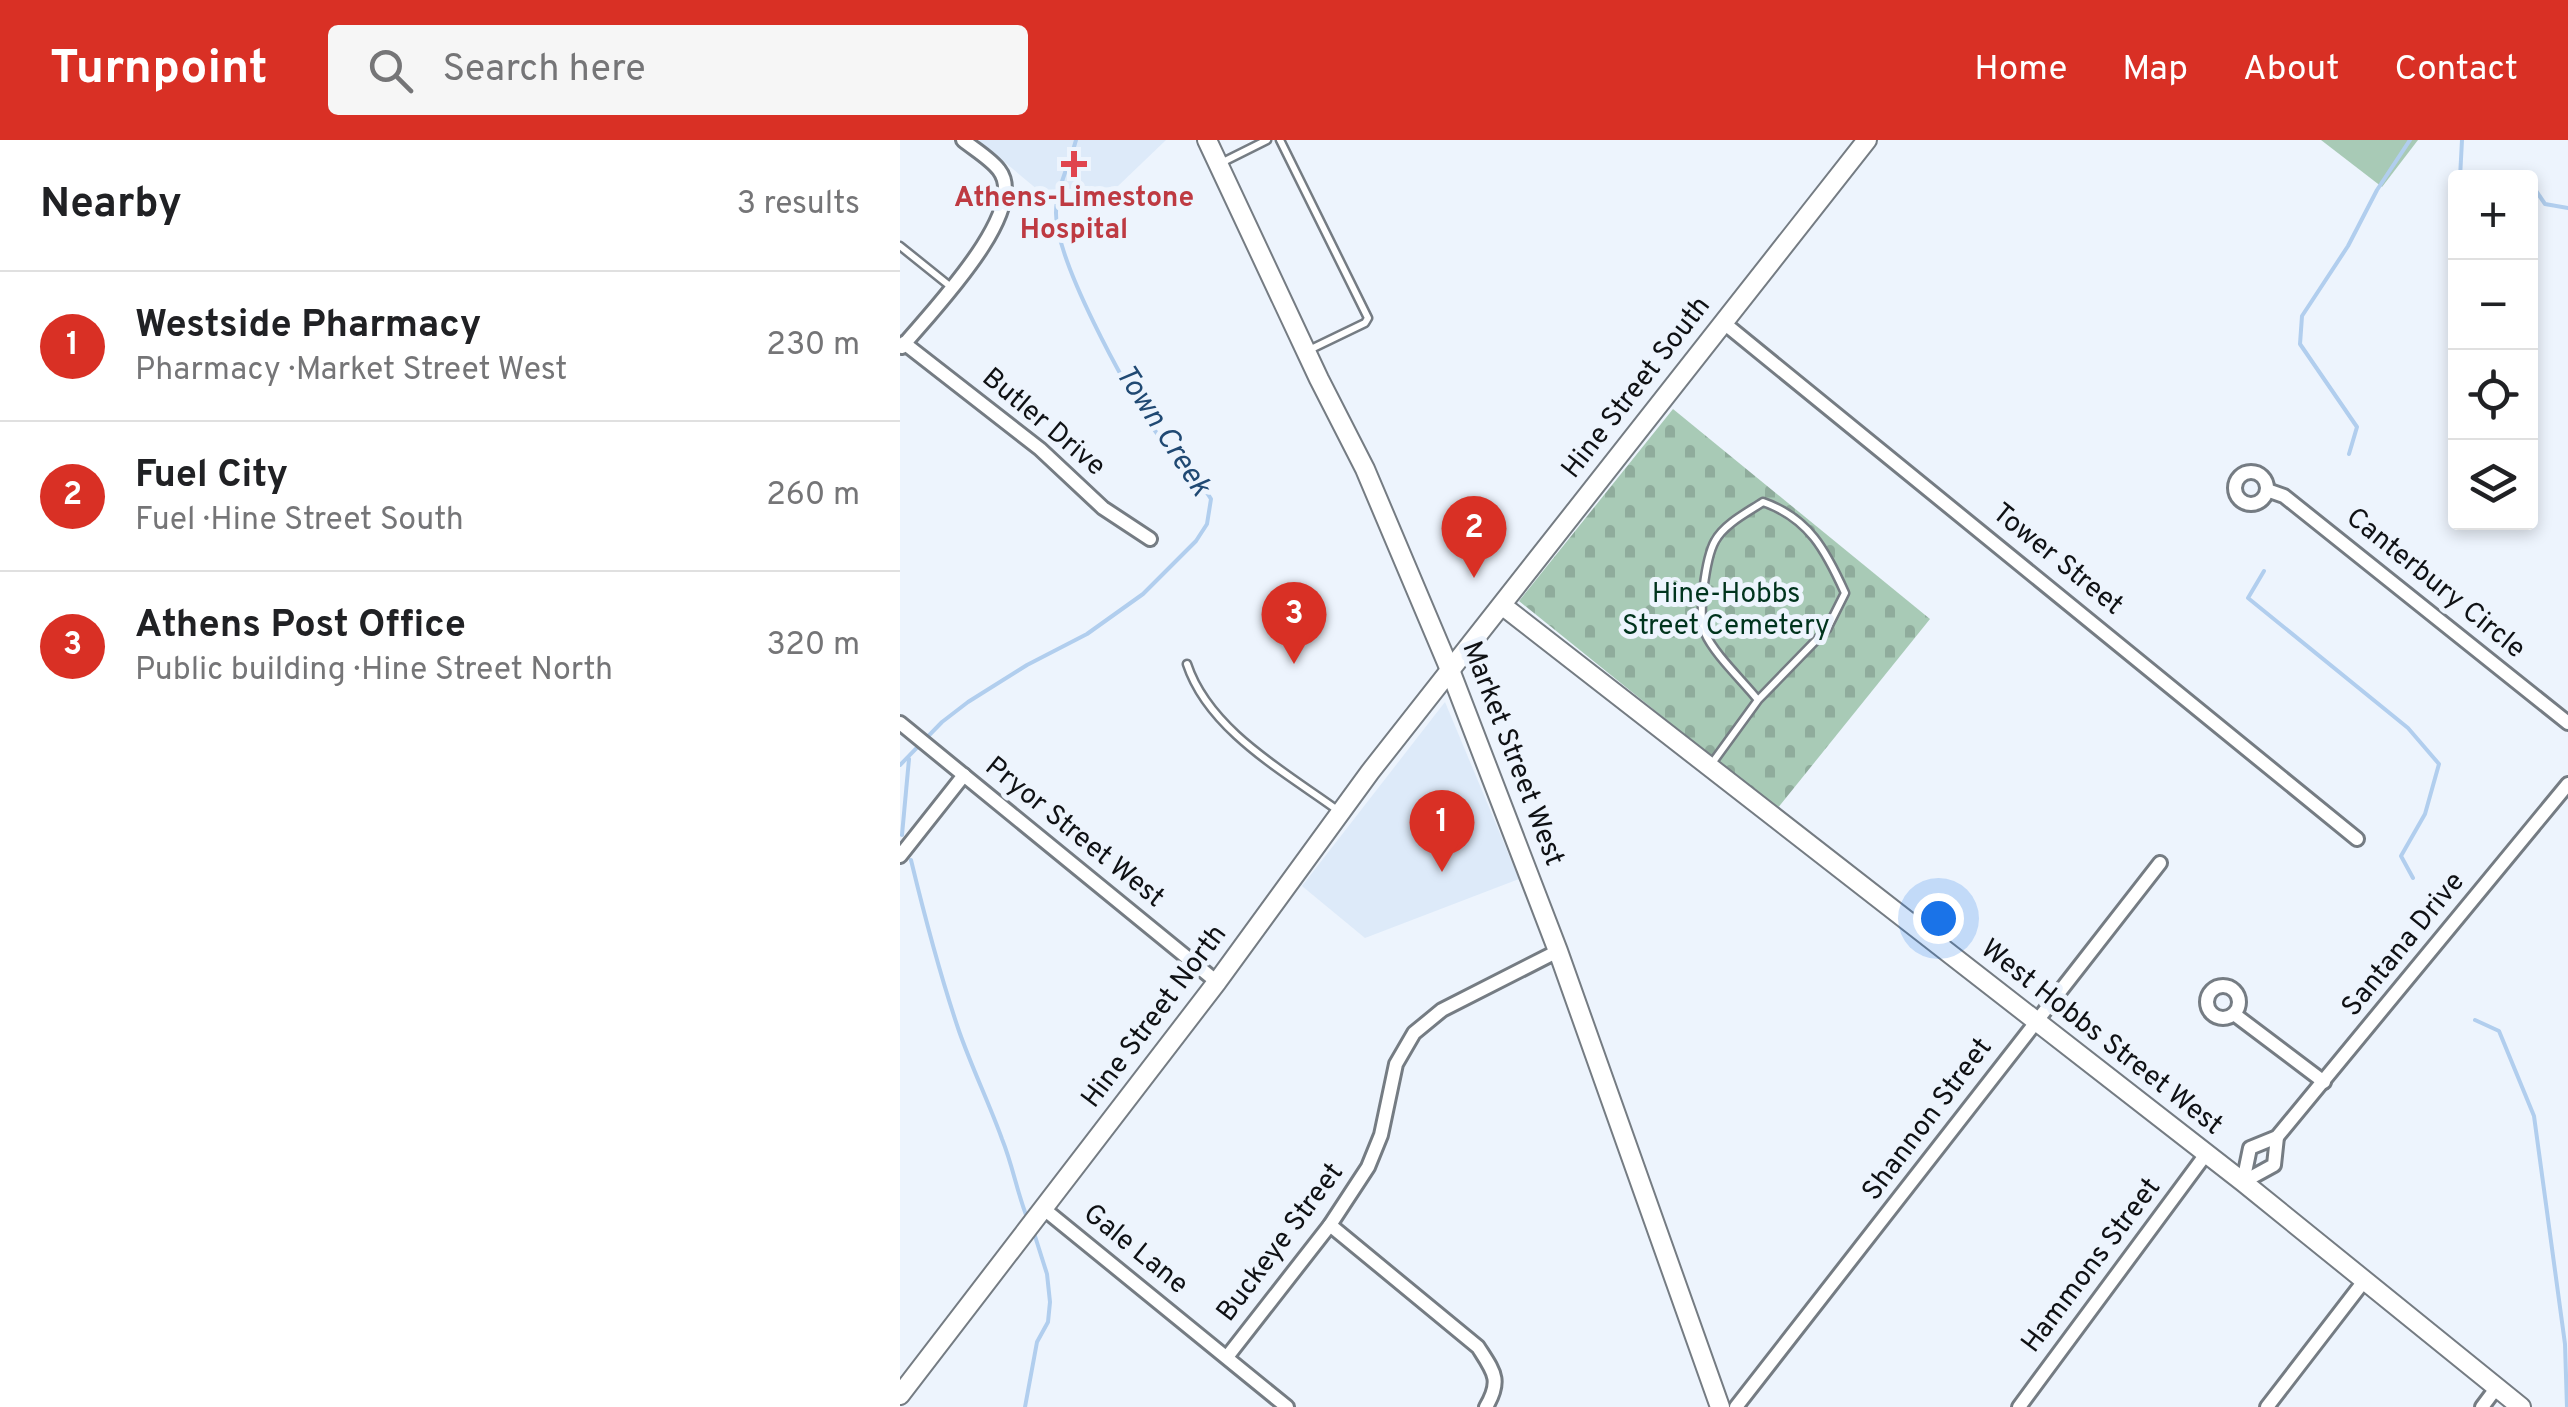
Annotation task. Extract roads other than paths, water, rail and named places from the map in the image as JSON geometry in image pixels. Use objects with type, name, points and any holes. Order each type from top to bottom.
[{"type":"street","points":[[902,346],[988,240],[1001,215],[1005,187],[1001,171],[963,140]]},
{"type":"street","name":"Market Street West","points":[[1208,140],[1306,352],[1365,468],[1450,670],[1558,951],[1720,1407]]},
{"type":"street","name":"Hine Street South","points":[[1450,670],[1866,140]]},
{"type":"street","name":"Tower Street","points":[[1724,322],[2357,839]]},
{"type":"street","name":"Butler Drive","points":[[902,346],[1053,460],[1104,508],[1150,539]]},
{"type":"street","name":"Canterbury Circle","points":[[2267,490],[2284,496],[2568,723]]},
{"type":"street","name":"West Hobbs Street West","points":[[1503,606],[2243,1182],[2521,1407]]},
{"type":"street","name":"Hine Street North","points":[[900,1394],[1450,670]]},
{"type":"street","name":"Pryor Street West","points":[[905,727],[1216,982]]},
{"type":"street","points":[[900,856],[964,775]]},
{"type":"street","name":"Santana Drive","points":[[2243,1182],[2250,1148],[2277,1137],[2568,784]]},
{"type":"street","name":"Shannon Street","points":[[1736,1407],[2160,863]]},
{"type":"street","name":"Buckeye Street","points":[[1227,1357],[1330,1224],[1368,1167],[1381,1134],[1396,1064],[1414,1033],[1442,1010],[1558,951]]},
{"type":"street","points":[[2234,1014],[2324,1082]]},
{"type":"street","name":"Santana Drive","points":[[2243,1182],[2274,1165],[2277,1137]]},
{"type":"street","name":"Hammons Street","points":[[2019,1407],[2206,1154]]},
{"type":"street","name":"Gale Lane","points":[[1044,1209],[1287,1407]]},
{"type":"street","points":[[1330,1224],[1478,1348],[1494,1374],[1496,1391],[1486,1407]]},
{"type":"street","points":[[2267,1407],[2364,1281]]},
{"type":"street","points":[[2482,1407],[2497,1387]]},
{"type":"lane","points":[[1218,164],[1267,140]]},
{"type":"lane","points":[[1280,140],[1368,318],[1366,323],[1306,352]]},
{"type":"lane","points":[[900,246],[950,287]]},
{"type":"lane","points":[[1709,767],[1758,700],[1826,629],[1845,593],[1824,545],[1782,508],[1763,502],[1715,540],[1702,618],[1705,633],[1758,700]]},
{"type":"lane","points":[[1187,664],[1194,684],[1242,739],[1342,813]]},
{"type":"waterway","name":"Town Creek","points":[[900,765],[968,702],[1087,634],[1143,594],[1196,541],[1207,524],[1211,499],[1141,409],[1094,323],[1067,261],[1056,213],[1076,140]]},
{"type":"waterway","points":[[2349,454],[2357,427],[2300,344],[2302,316],[2410,140]]},
{"type":"waterway","points":[[2460,170],[2462,140]]},
{"type":"waterway","points":[[2538,194],[2545,204],[2568,208]]},
{"type":"waterway","points":[[2264,571],[2248,598],[2408,728],[2439,764],[2425,814],[2401,856],[2413,878]]},
{"type":"waterway","points":[[902,835],[909,759]]},
{"type":"waterway","points":[[911,860],[952,1010],[1006,1149],[1028,1220]]},
{"type":"waterway","points":[[2475,1020],[2499,1031],[2534,1116],[2565,1344],[2567,1407]]},
{"type":"waterway","points":[[1025,1407],[1037,1342],[1048,1322],[1050,1302],[1047,1274],[1034,1233]]},
{"type":"place","name":"Athens-Limestone Hospital","points":[[1074,164]]},
{"type":"place","name":"Fuel City","points":[[1474,578]]},
{"type":"place","name":"Athens Post Office","points":[[1294,664]]},
{"type":"place","name":"Westside Pharmacy","points":[[1442,872]]},
{"type":"park label","name":"Hine-Hobbs Street Cemetery","points":[[1726,611]]}]
